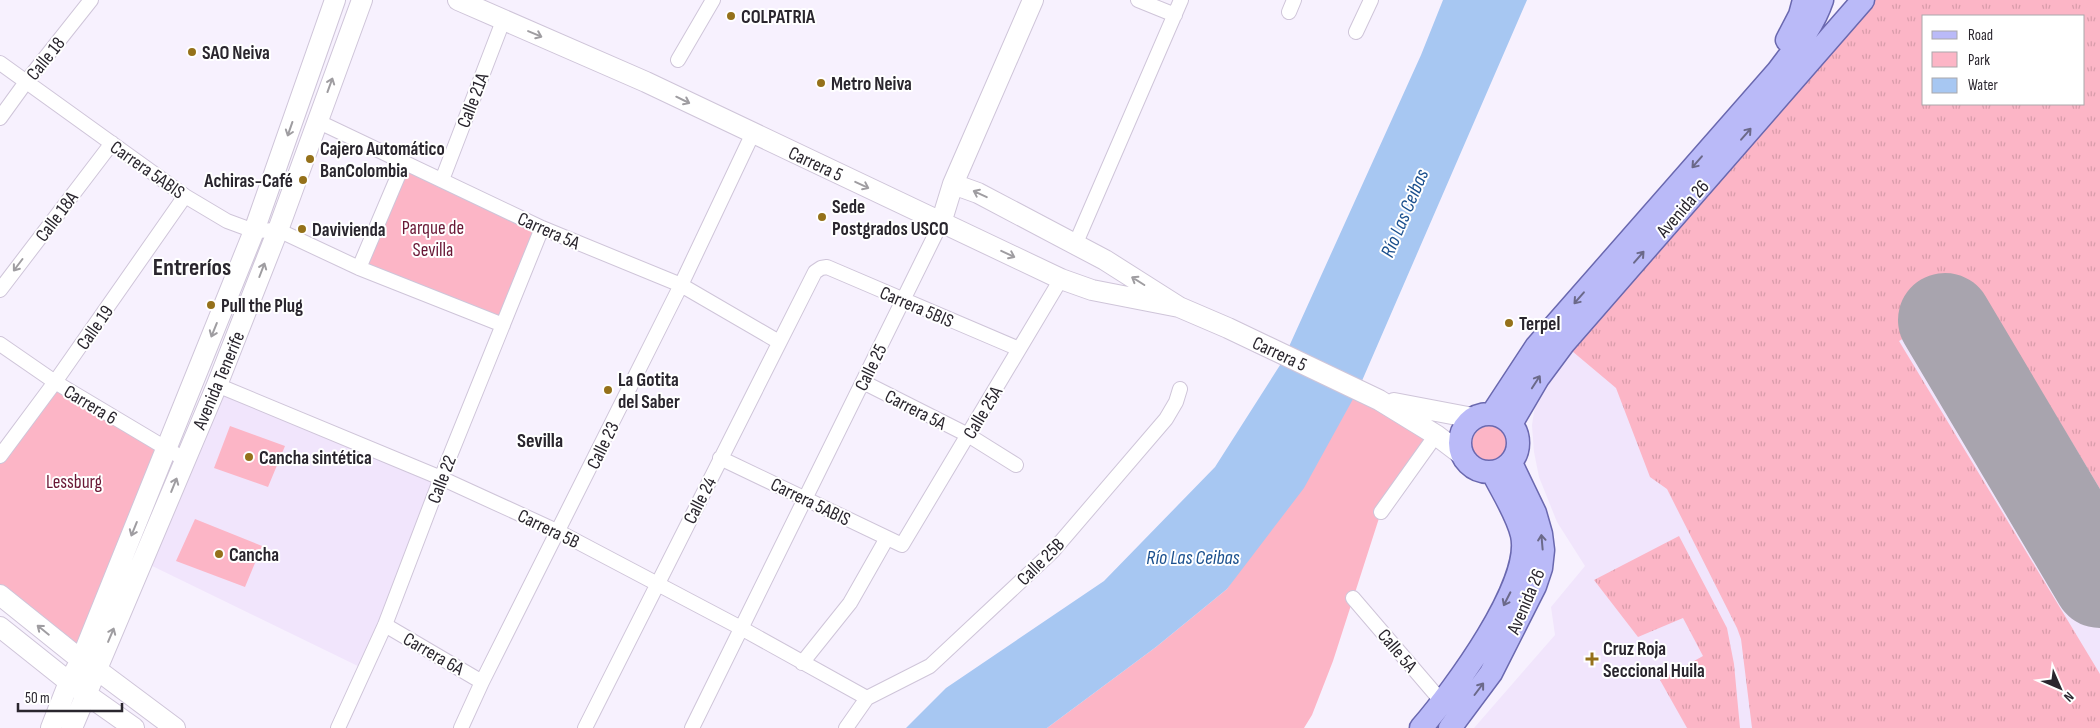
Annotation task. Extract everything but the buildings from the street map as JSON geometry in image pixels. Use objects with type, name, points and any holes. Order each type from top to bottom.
[{"type":"main road","name":"Avenida Tenerife","points":[[72,728],[86,694],[88,665],[166,449],[254,231],[335,0]]},
{"type":"main road","name":"Avenida Tenerife","points":[[51,728],[69,682],[88,665],[217,385],[278,230],[362,0]]},
{"type":"main road","name":"Carrera 5","points":[[458,0],[646,82],[1061,279],[1092,290],[1179,307]]},
{"type":"main road","name":"Calle 25","points":[[941,223],[953,184],[1034,0]]},
{"type":"main road","points":[[1728,128],[1748,92],[1775,59],[1791,33],[1804,0]]},
{"type":"main road","name":"Avenida 26","points":[[1492,419],[1536,347],[1778,71],[1806,34],[1818,14],[1822,0]]},
{"type":"main road","name":"Avenida 26","points":[[1460,454],[1460,434],[1465,425],[1492,419],[1538,378],[1564,343],[1863,0]]},
{"type":"main road","name":"Carrera 5","points":[[953,184],[978,193],[1104,260],[1179,307],[1228,328],[1379,400],[1436,435],[1460,454]]},
{"type":"main road","points":[[1092,290],[1102,288],[1109,280],[1110,269],[1104,260]]},
{"type":"main road","name":"Carrera 5","points":[[1379,400],[1492,419]]},
{"type":"main road","points":[[1460,454],[1473,469],[1483,473],[1502,468],[1516,455],[1518,446],[1516,433],[1492,419]]},
{"type":"main road","name":"Avenida 26","points":[[1421,728],[1443,703],[1478,652],[1517,580],[1522,565],[1524,550],[1522,535],[1502,468]]},
{"type":"main road","name":"Avenida 26","points":[[1450,728],[1495,666],[1535,586],[1541,568],[1543,550],[1535,513],[1502,468]]},
{"type":"main road","points":[[0,595],[88,665],[175,728]]},
{"type":"main road","points":[[0,627],[69,682],[134,728]]},
{"type":"street","name":"Calle 18","points":[[0,118],[91,0]]},
{"type":"street","points":[[678,60],[713,0]]},
{"type":"street","points":[[1138,0],[1174,15]]},
{"type":"street","points":[[1075,245],[1181,0]]},
{"type":"street","points":[[1356,32],[1370,0]]},
{"type":"street","name":"Calle 21A","points":[[442,180],[503,21]]},
{"type":"street","name":"Carrera 5ABIS","points":[[0,63],[185,196],[227,221],[254,231],[278,230],[359,268],[503,325]]},
{"type":"street","name":"Carrera 5A","points":[[317,121],[542,228],[682,285],[779,342]]},
{"type":"street","name":"Calle 23","points":[[461,728],[482,682],[682,285],[753,133]]},
{"type":"street","name":"Calle 18A","points":[[0,290],[112,143]]},
{"type":"street","points":[[359,268],[404,162]]},
{"type":"street","name":"Calle 19","points":[[0,456],[55,382],[185,196]]},
{"type":"street","name":"Calle 25","points":[[692,728],[941,223]]},
{"type":"street","name":"Calle 22","points":[[338,728],[385,625],[441,478],[542,228]]},
{"type":"street","name":"Carrera 5BIS","points":[[815,272],[821,268],[827,268],[1019,349]]},
{"type":"street","name":"Calle 24","points":[[584,728],[815,272]]},
{"type":"street","name":"Calle 25A","points":[[902,545],[1061,279]]},
{"type":"street","name":"Carrera 6","points":[[0,344],[55,382],[184,459]]},
{"type":"street","name":"Carrera 5A","points":[[863,382],[968,435],[1016,465]]},
{"type":"street","name":"Carrera 5B","points":[[217,385],[441,478],[559,532],[741,628],[867,698]]},
{"type":"street","name":"Calle 25B","points":[[867,698],[930,666],[1052,552],[1166,419],[1176,402],[1180,388]]},
{"type":"street","points":[[1381,512],[1436,435]]},
{"type":"street","name":"Carrera 5ABIS","points":[[720,458],[902,545]]},
{"type":"street","points":[[802,663],[850,603],[887,538]]},
{"type":"street","name":"Calle 5A","points":[[1353,598],[1443,703]]},
{"type":"street","name":"Carrera 6A","points":[[385,625],[482,682]]},
{"type":"street","points":[[846,728],[867,698]]},
{"type":"shaded area","points":[[1877,0],[2089,0],[2100,18],[2100,728],[1474,728],[1555,635],[1551,607],[1585,566],[1557,522],[1539,477],[1534,452],[1532,425],[1535,405],[1550,378]]},
{"type":"shaded area","points":[[217,385],[441,478],[364,669],[142,561]]},
{"type":"green space","points":[[1872,0],[2100,0],[2100,489],[1983,294],[1899,341],[2100,674],[2100,728],[1752,728],[1741,639],[1737,628],[1667,489],[1650,477],[1616,388],[1572,351]]},
{"type":"green space","name":"Parque de Sevilla","points":[[404,162],[542,228],[503,325],[359,268]]},
{"type":"green space","name":"Lessburg","points":[[55,382],[166,449],[81,660],[0,595],[0,456]]},
{"type":"green space","points":[[1358,390],[1436,435],[1381,512],[1333,661],[1312,715],[1304,728],[1047,728],[1156,647],[1227,589]]},
{"type":"green space","name":"Cancha sintética","points":[[230,426],[285,446],[268,487],[214,468]]},
{"type":"green space","points":[[1490,426],[1497,427],[1503,431],[1507,437],[1507,451],[1503,457],[1497,461],[1490,462],[1483,461],[1477,457],[1473,451],[1472,444],[1473,437],[1477,431],[1483,427]]},
{"type":"green space","name":"Cancha","points":[[195,519],[262,546],[245,587],[176,561]]},
{"type":"green space","points":[[1679,536],[1727,628],[1734,664],[1740,728],[1687,728],[1660,680],[1703,656],[1683,618],[1638,637],[1594,580]]},
{"type":"water","name":"Río Las Ceibas","points":[[1443,0],[1527,0],[1358,390],[1304,488],[1227,589],[1156,647],[1047,728],[906,728],[946,688],[1104,581],[1215,467],[1282,362],[1421,55]]},
{"type":"runway","points":[[1945,320],[2100,581]]},
{"type":"place","name":"COLPATRIA","points":[[731,16]]},
{"type":"place","name":"SAO Neiva","points":[[192,52]]},
{"type":"place","name":"Metro Neiva","points":[[821,83]]},
{"type":"place","name":"Cajero Automático BanColombia","points":[[310,159]]},
{"type":"place","name":"Achiras-Café","points":[[303,180]]},
{"type":"place","name":"Sede Postgrados USCO","points":[[822,217]]},
{"type":"place","name":"Davivienda","points":[[302,229]]},
{"type":"place","name":"Pull the Plug","points":[[211,305]]},
{"type":"place","name":"Terpel","points":[[1509,323]]},
{"type":"place","name":"La Gotita del Saber","points":[[608,390]]},
{"type":"place","name":"Cancha sintética","points":[[249,457]]},
{"type":"place","name":"Cancha","points":[[219,554]]},
{"type":"place","name":"Cruz Roja Seccional Huila","points":[[1592,659]]},
{"type":"district","name":"Entreríos","points":[[192,267]]},
{"type":"district","name":"Sevilla","points":[[540,440]]}]
